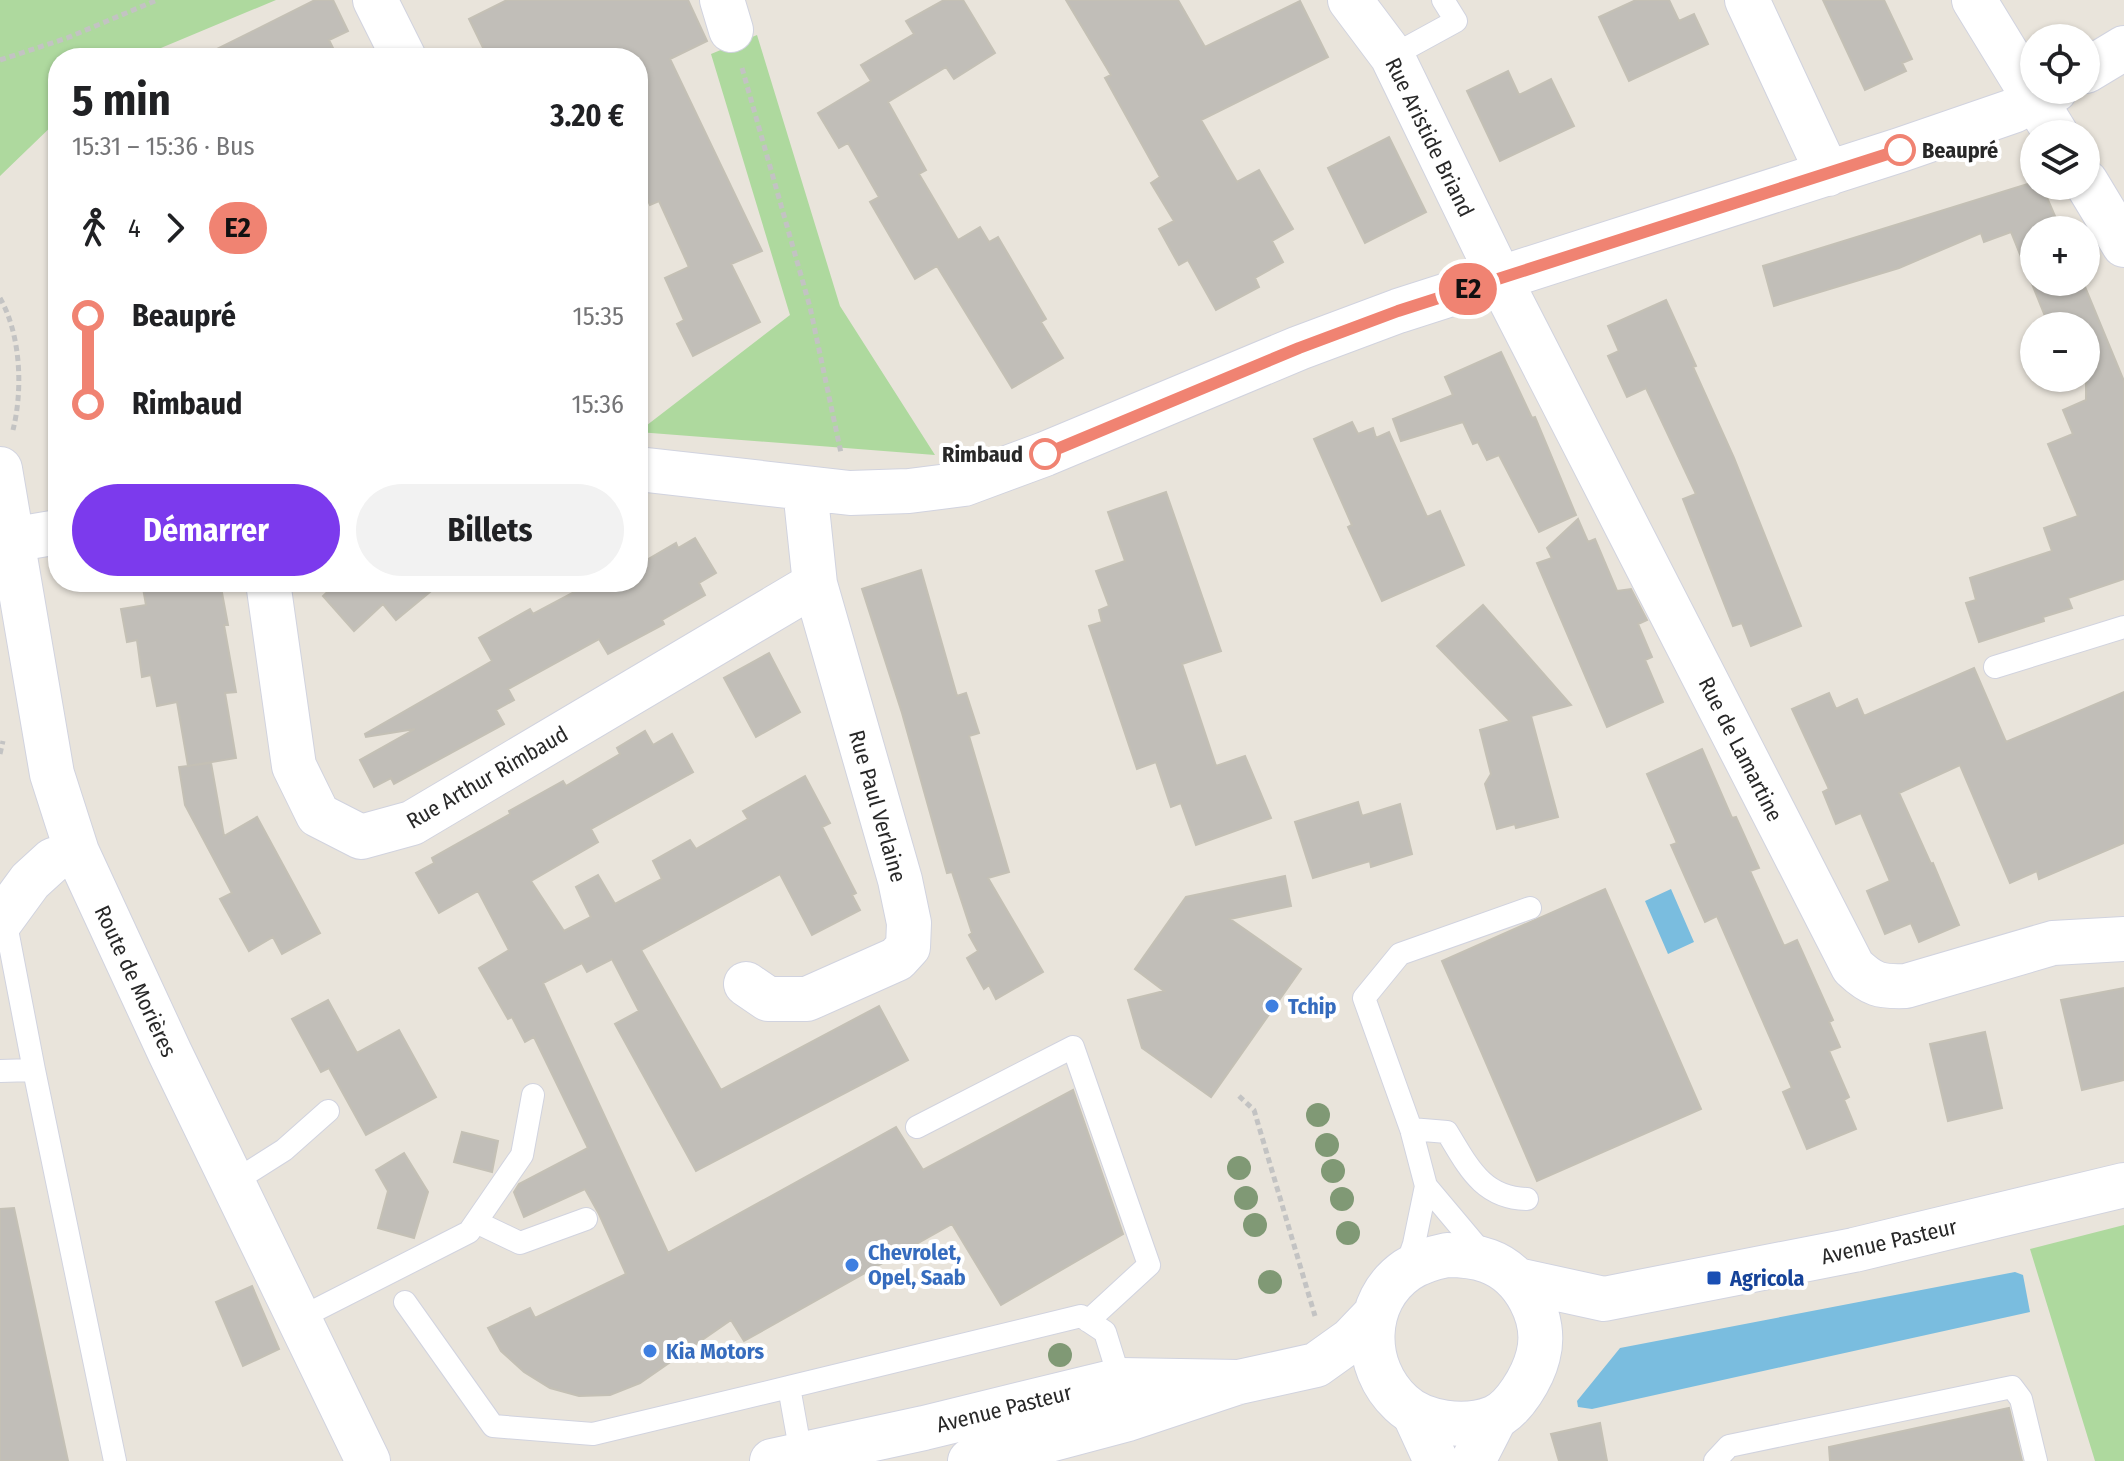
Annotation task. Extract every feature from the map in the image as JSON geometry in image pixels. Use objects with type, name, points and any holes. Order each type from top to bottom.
[{"type":"street","points":[[375,0],[399,48]]},
{"type":"street","name":"Rue Aristide Briand","points":[[1350,0],[1392,56],[1500,279]]},
{"type":"street","points":[[1747,0],[1828,174]]},
{"type":"street","points":[[648,470],[850,493],[909,491],[964,484],[1398,311],[1995,118],[2049,108],[1974,0]]},
{"type":"street","points":[[2100,63],[2124,48]]},
{"type":"street","points":[[2097,200],[2124,245]]},
{"type":"street","name":"Rue de Lamartine","points":[[1500,279],[1853,967],[1868,982],[1886,987],[1906,986],[2053,943],[2124,939]]},
{"type":"street","name":"Route de Morières","points":[[3,453],[11,540],[52,774],[77,852],[232,1183],[368,1461]]},
{"type":"street","name":"Rue Paul Verlaine","points":[[746,984],[768,999],[807,999],[897,959],[908,947],[909,923],[900,880],[815,584],[805,489]]},
{"type":"street","points":[[11,540],[48,534]]},
{"type":"street","name":"Rue Arthur Rimbaud","points":[[269,592],[294,766],[318,815],[361,837],[412,823],[815,584]]},
{"type":"street","points":[[2,918],[30,881],[53,860],[77,852]]},
{"type":"street","name":"Avenue Pasteur","points":[[1504,1271],[1604,1299],[1854,1250],[2124,1185]]},
{"type":"street","points":[[1436,1461],[1401,1400],[1377,1368],[1372,1345],[1373,1317],[1391,1286],[1405,1271],[1424,1260],[1447,1255],[1469,1255],[1504,1271],[1532,1302],[1539,1327],[1539,1353],[1530,1380],[1495,1418],[1473,1461]]},
{"type":"street","name":"Avenue Pasteur","points":[[1539,1353],[1604,1299]]},
{"type":"street","name":"Avenue Pasteur","points":[[970,1461],[1128,1419],[1239,1382],[1316,1365],[1351,1340],[1373,1317]]},
{"type":"street","name":"Avenue Pasteur","points":[[1316,1365],[1360,1375],[1401,1400]]},
{"type":"street","name":"Avenue Pasteur","points":[[786,1457],[924,1428],[1120,1380],[1239,1382]]},
{"type":"street","points":[[1401,1400],[1440,1422],[1464,1423],[1495,1418]]},
{"type":"lane","points":[[1392,56],[1456,21],[1443,0]]},
{"type":"lane","points":[[1995,667],[2124,627]]},
{"type":"lane","points":[[1405,1271],[1426,1186],[1411,1129],[1364,998],[1400,954],[1530,908]]},
{"type":"lane","points":[[2,918],[115,1461]]},
{"type":"lane","points":[[917,1127],[1073,1047],[1149,1265],[1088,1321]]},
{"type":"lane","points":[[0,1071],[16,1068],[34,1070]]},
{"type":"lane","points":[[298,1319],[469,1232],[522,1155],[533,1095]]},
{"type":"lane","points":[[232,1183],[284,1150],[328,1111]]},
{"type":"lane","points":[[1411,1129],[1447,1132],[1475,1178],[1508,1199],[1527,1199]]},
{"type":"lane","points":[[1426,1186],[1504,1271]]},
{"type":"lane","points":[[476,1222],[520,1243],[586,1219]]},
{"type":"lane","points":[[405,1302],[493,1426],[593,1434],[1081,1316],[1105,1332],[1120,1380]]},
{"type":"lane","points":[[786,1457],[789,1387]]},
{"type":"lane","points":[[1715,1461],[1729,1446],[2012,1387],[2021,1399],[2036,1461]]},
{"type":"path","points":[[0,60],[67,38],[157,0]]},
{"type":"path","points":[[726,15],[810,307],[850,493]]},
{"type":"path","points":[[0,298],[8,313],[20,393],[13,429],[3,453]]},
{"type":"path","points":[[1239,1096],[1254,1110],[1315,1312],[1316,1365]]},
{"type":"green space","points":[[0,0],[276,0],[161,48],[48,48],[48,130],[0,176]]},
{"type":"green space","points":[[757,35],[840,306],[935,455],[648,433],[648,424],[790,315],[711,54]]},
{"type":"green space","points":[[2124,1225],[2124,1461],[2095,1461],[2030,1249]]},
{"type":"water","points":[[1671,889],[1694,942],[1668,954],[1645,901]]},
{"type":"water","points":[[2015,1272],[2023,1275],[2030,1312],[1592,1409],[1578,1407],[1577,1401],[1620,1348]]},
{"type":"building","points":[[315,0],[333,0],[348,31],[329,40],[333,48],[219,48]]},
{"type":"building","points":[[507,0],[688,0],[707,41],[670,59],[762,251],[731,264],[760,322],[693,356],[677,324],[684,320],[665,278],[689,267],[659,201],[650,205],[648,200],[648,48],[483,48],[469,19]]},
{"type":"building","points":[[944,0],[963,0],[995,53],[954,79],[946,67],[888,102],[926,170],[919,174],[958,240],[980,227],[989,242],[998,237],[1046,319],[1041,322],[1063,358],[1012,388],[937,266],[915,279],[870,202],[879,197],[848,143],[839,148],[818,113],[871,81],[861,65],[914,34],[906,21]]},
{"type":"building","points":[[1066,0],[1178,0],[1205,47],[1300,1],[1328,57],[1201,120],[1237,182],[1259,170],[1293,229],[1272,241],[1283,262],[1255,278],[1259,287],[1216,310],[1188,260],[1179,265],[1159,229],[1174,221],[1151,183],[1160,177],[1105,78],[1111,75]]},
{"type":"building","points":[[1636,0],[1669,0],[1679,21],[1694,14],[1708,44],[1629,81],[1599,17]]},
{"type":"building","points":[[1823,0],[1884,0],[1912,59],[1902,63],[1906,71],[1865,90]]},
{"type":"building","points":[[1508,71],[1519,95],[1551,79],[1574,126],[1500,161],[1467,91]]},
{"type":"building","points":[[1389,137],[1426,212],[1365,243],[1328,168]]},
{"type":"building","points":[[2020,186],[2020,200],[2048,200],[2055,216],[2020,216],[2020,254],[2011,232],[1984,242],[1981,233],[1899,268],[1774,306],[1763,266]]},
{"type":"building","points":[[2037,296],[2089,296],[2095,312],[2043,312]]},
{"type":"building","points":[[1666,300],[1696,366],[1693,367],[1734,458],[1801,626],[1751,646],[1742,623],[1733,626],[1683,499],[1696,494],[1646,388],[1627,397],[1608,356],[1619,351],[1608,326]]},
{"type":"building","points":[[2100,323],[2124,381],[2124,579],[2068,598],[2072,608],[2043,617],[2044,621],[1979,642],[1966,603],[1976,600],[1970,578],[2052,551],[2044,528],[2078,516],[2048,444],[2073,434],[2063,410],[2086,400],[2086,392],[2100,392]]},
{"type":"building","points":[[1501,352],[1532,418],[1535,417],[1576,515],[1539,532],[1499,455],[1487,460],[1478,442],[1473,444],[1463,422],[1401,441],[1393,419],[1453,395],[1445,377]]},
{"type":"building","points":[[1352,422],[1358,434],[1373,428],[1376,438],[1389,432],[1427,517],[1440,511],[1464,565],[1382,601],[1348,527],[1352,525],[1314,439]]},
{"type":"building","points":[[1166,492],[1221,651],[1182,664],[1216,766],[1245,756],[1271,818],[1196,845],[1181,803],[1171,807],[1156,762],[1137,769],[1089,626],[1102,622],[1099,610],[1109,606],[1096,571],[1125,561],[1108,512]]},
{"type":"building","points":[[1578,519],[1588,542],[1595,539],[1617,591],[1631,589],[1647,620],[1638,624],[1652,657],[1645,660],[1663,702],[1607,727],[1537,563],[1552,558],[1547,548]]},
{"type":"building","points":[[695,538],[716,573],[699,583],[705,595],[662,620],[664,624],[608,654],[599,639],[508,689],[514,700],[496,710],[504,724],[394,784],[391,778],[374,787],[360,760],[415,729],[366,737],[365,734],[492,661],[479,638],[530,609],[533,614],[574,592],[648,592],[648,559],[676,543],[678,548]]},
{"type":"building","points":[[921,570],[957,696],[966,693],[979,733],[969,736],[1009,872],[988,878],[1043,972],[996,999],[989,985],[984,989],[967,958],[978,951],[969,935],[972,933],[952,872],[947,873],[902,713],[862,589]]},
{"type":"building","points":[[144,592],[222,592],[228,625],[224,625],[236,692],[225,693],[236,758],[188,766],[177,702],[157,706],[151,675],[142,677],[137,640],[127,642],[121,609],[146,605]]},
{"type":"building","points":[[327,592],[430,592],[396,620],[383,604],[354,631],[323,596]]},
{"type":"building","points":[[1483,605],[1571,705],[1531,716],[1558,817],[1516,828],[1515,824],[1497,829],[1485,784],[1491,774],[1480,730],[1510,721],[1437,646]]},
{"type":"building","points":[[769,653],[800,712],[756,737],[724,678]]},
{"type":"building","points":[[1974,668],[2006,742],[2124,692],[2124,843],[2039,879],[2037,871],[2010,883],[1960,765],[1899,793],[1959,925],[1919,942],[1911,923],[1885,934],[1867,891],[1890,881],[1861,813],[1836,824],[1823,792],[1829,789],[1792,709],[1829,693],[1836,709],[1857,699],[1864,716]]},
{"type":"building","points":[[645,731],[653,745],[672,734],[693,772],[591,829],[598,842],[531,881],[564,931],[591,917],[576,887],[598,875],[615,904],[662,879],[653,861],[690,840],[696,849],[748,819],[743,811],[805,776],[830,823],[822,827],[856,893],[852,895],[860,910],[812,935],[780,874],[641,950],[721,1090],[879,1006],[908,1060],[696,1171],[615,1024],[639,1011],[612,959],[587,972],[582,963],[543,983],[668,1253],[896,1127],[923,1170],[1073,1090],[1123,1234],[1001,1305],[952,1224],[744,1341],[731,1320],[640,1383],[610,1395],[579,1396],[550,1388],[524,1372],[501,1351],[488,1328],[530,1308],[535,1318],[626,1274],[585,1189],[524,1217],[514,1192],[519,1184],[588,1148],[534,1037],[525,1042],[479,968],[509,950],[478,891],[439,913],[416,873],[434,863],[432,858],[510,814],[509,811],[563,781],[566,786],[620,754],[617,748]]},
{"type":"building","points":[[1702,749],[1732,818],[1736,817],[1759,868],[1750,871],[1784,946],[1797,940],[1833,1020],[1829,1022],[1840,1047],[1829,1051],[1849,1097],[1844,1100],[1856,1129],[1807,1149],[1783,1092],[1792,1088],[1717,916],[1705,922],[1671,845],[1677,843],[1647,774]]},
{"type":"building","points":[[211,763],[224,836],[257,817],[320,933],[282,954],[273,937],[249,951],[220,899],[232,893],[185,805],[179,767]]},
{"type":"building","points":[[1358,802],[1362,816],[1400,804],[1412,854],[1371,867],[1370,861],[1313,878],[1295,822]]},
{"type":"building","points":[[1285,876],[1291,906],[1230,919],[1301,969],[1211,1097],[1142,1048],[1128,1000],[1164,991],[1135,969],[1186,897]]},
{"type":"building","points":[[1605,889],[1701,1109],[1537,1181],[1442,961]]},
{"type":"building","points":[[2124,988],[2124,1080],[2082,1090],[2061,1000]]},
{"type":"building","points":[[328,1000],[357,1053],[399,1030],[436,1097],[366,1135],[329,1068],[321,1072],[292,1019]]},
{"type":"building","points":[[1985,1032],[2002,1108],[1948,1121],[1930,1044]]},
{"type":"building","points":[[462,1132],[498,1141],[492,1172],[454,1162]]},
{"type":"building","points":[[404,1153],[428,1192],[414,1238],[378,1228],[388,1191],[376,1170]]},
{"type":"building","points":[[14,1208],[68,1461],[0,1461],[0,1209]]},
{"type":"building","points":[[252,1286],[279,1349],[243,1366],[216,1302]]},
{"type":"building","points":[[2009,1408],[2022,1461],[1830,1461],[1829,1447]]},
{"type":"building","points":[[1600,1423],[1607,1461],[1559,1461],[1551,1434]]},
{"type":"bus line","name":"E2","points":[[1045,454],[1299,348],[1398,311],[1900,150]]},
{"type":"place","name":"Beaupré","points":[[1900,150]]},
{"type":"place","name":"Rimbaud","points":[[1045,454]]},
{"type":"place","name":"Tchip","points":[[1272,1006]]},
{"type":"place","name":"Chevrolet, Opel, Saab","points":[[852,1265]]},
{"type":"place","name":"Agricola","points":[[1714,1278]]},
{"type":"place","name":"Kia Motors","points":[[650,1351]]}]
